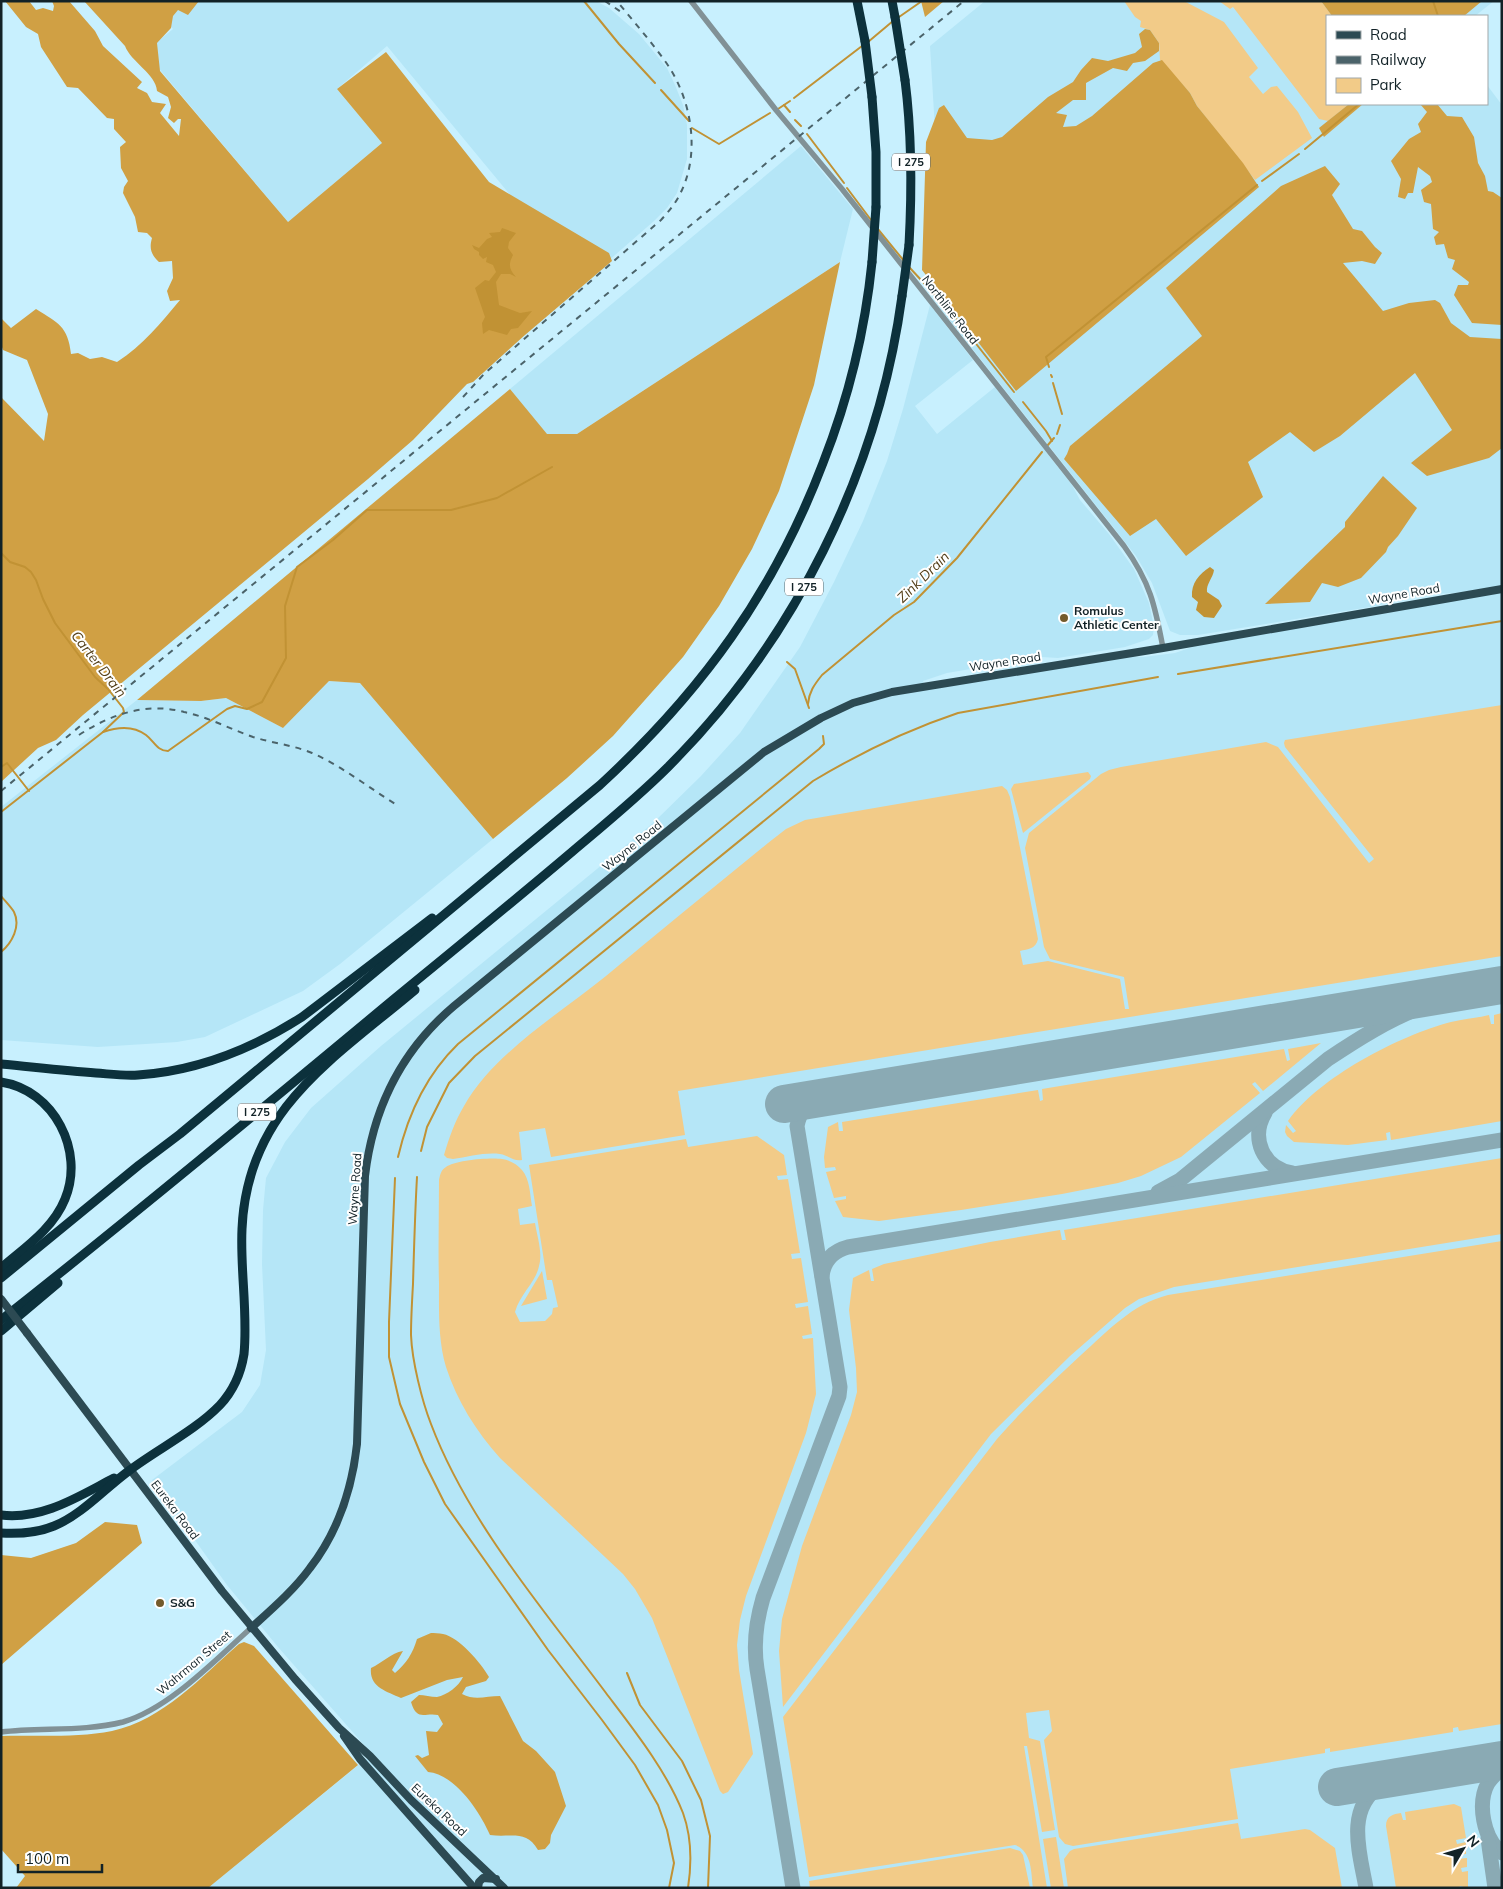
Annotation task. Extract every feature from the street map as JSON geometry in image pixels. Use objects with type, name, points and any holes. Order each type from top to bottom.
[{"type":"highway","name":"I 275","points":[[1,1278],[139,1165],[180,1134],[600,785],[676,709],[731,639],[763,590],[801,518],[841,415],[864,327],[876,207],[876,152],[865,41],[857,1]]},
{"type":"highway","name":"I 275","points":[[1,1320],[99,1243],[640,795],[676,760],[734,693],[782,624],[822,552],[858,470],[890,362],[902,296],[908,245],[911,155],[908,108],[892,1]]},
{"type":"highway","points":[[1,1064],[64,1071],[137,1075],[172,1071],[234,1054],[281,1031],[302,1017],[419,927],[487,878]]},
{"type":"highway","points":[[1,1533],[30,1533],[54,1526],[77,1512],[130,1470],[221,1404],[235,1384],[242,1365],[245,1348],[242,1259],[244,1204],[255,1160],[267,1133],[283,1109],[302,1087],[458,954],[511,902]]},
{"type":"highway","points":[[1,1082],[25,1089],[44,1103],[57,1118],[64,1132],[72,1162],[68,1191],[55,1217],[40,1235],[1,1268]]},
{"type":"highway","points":[[1,1331],[60,1281],[99,1243]]},
{"type":"highway","points":[[1,1515],[32,1515],[52,1509],[130,1470]]},
{"type":"main road","name":"Wayne Road","points":[[252,1628],[311,1568],[326,1545],[346,1501],[357,1444],[366,1164],[374,1130],[385,1098],[400,1067],[425,1034],[454,1006],[746,766],[785,739],[821,718],[853,703],[892,692],[1163,648],[1502,589]]},
{"type":"main road","name":"Eureka Road","points":[[1,1299],[252,1628],[339,1728],[370,1756],[411,1800],[504,1888]]},
{"type":"main road","name":"Eureka Road","points":[[339,1728],[360,1759],[476,1888]]},
{"type":"main road","points":[[476,1888],[482,1878],[496,1879]]},
{"type":"street","name":"Northline Road","points":[[690,1],[776,110],[842,189],[1129,553],[1139,567],[1152,597],[1163,648]]},
{"type":"street","name":"Wahrman Street","points":[[1,1732],[27,1729],[74,1729],[123,1722],[163,1704],[252,1628]]},
{"type":"shaded area","points":[[5,1],[29,1],[36,10],[43,8],[53,11],[52,1],[69,1],[95,31],[103,46],[142,82],[137,88],[147,93],[152,102],[166,104],[160,113],[179,136],[181,119],[174,123],[168,118],[171,107],[168,97],[157,91],[156,85],[148,74],[84,1],[199,1],[188,15],[178,10],[173,16],[171,28],[157,43],[160,71],[288,222],[382,143],[337,89],[386,52],[489,182],[609,253],[612,261],[473,382],[467,384],[413,440],[368,479],[83,715],[56,740],[38,748],[1,782],[1,397],[44,441],[48,414],[27,360],[3,350],[1,344],[1,318],[11,328],[36,309],[61,326],[70,345],[71,354],[78,353],[90,359],[102,357],[117,362],[143,341],[180,300],[170,301],[167,291],[173,278],[172,261],[159,262],[154,257],[151,251],[152,238],[147,233],[138,232],[135,217],[123,193],[128,181],[121,168],[120,147],[126,142],[114,129],[114,119],[107,118],[78,88],[67,87],[41,47],[38,34],[26,27]]},
{"type":"shaded area","points":[[150,1],[596,1],[609,8],[639,34],[667,68],[675,85],[683,105],[687,125],[687,159],[677,193],[667,208],[654,221],[583,283],[387,46],[337,89],[382,143],[288,222],[145,52],[173,29]]},
{"type":"shaded area","points":[[921,1],[944,1],[925,17]]},
{"type":"shaded area","points":[[985,1],[1494,1],[1476,15],[1326,15],[1326,105],[1488,105],[1488,86],[1502,105],[1502,586],[1405,598],[1376,606],[1198,635],[1180,635],[1170,631],[1152,583],[1136,556],[933,299],[938,180],[930,46]]},
{"type":"shaded area","points":[[1321,1],[1482,1],[1465,15],[1331,15]]},
{"type":"shaded area","points":[[1145,29],[1150,30],[1159,43],[1159,51],[1145,61],[1133,63],[1127,71],[1113,68],[1086,83],[1086,100],[1073,100],[1056,113],[1067,115],[1063,127],[1076,126],[1092,116],[1153,63],[1162,60],[1190,93],[1197,106],[1243,163],[1259,187],[1016,391],[922,270],[926,142],[939,108],[944,105],[967,138],[992,140],[1002,137],[1048,97],[1073,82],[1092,58],[1108,61],[1135,53],[1142,47],[1139,34]]},
{"type":"shaded area","points":[[1348,105],[1362,105],[1324,137],[1319,128]]},
{"type":"shaded area","points":[[1421,105],[1438,105],[1447,116],[1462,117],[1474,137],[1478,163],[1485,176],[1488,191],[1502,198],[1502,325],[1472,323],[1454,295],[1458,285],[1468,285],[1469,282],[1452,269],[1455,260],[1448,258],[1444,244],[1436,245],[1434,237],[1439,232],[1433,229],[1431,204],[1424,202],[1421,190],[1432,182],[1430,176],[1418,167],[1413,193],[1408,193],[1405,199],[1398,197],[1401,179],[1391,161],[1409,139],[1421,132],[1418,124],[1427,112]]},
{"type":"shaded area","points":[[801,146],[853,209],[840,262],[577,434],[547,435],[510,389]]},
{"type":"shaded area","points":[[1325,166],[1340,184],[1332,195],[1353,229],[1362,231],[1382,253],[1375,264],[1362,261],[1343,263],[1383,311],[1409,303],[1435,300],[1440,303],[1451,323],[1470,337],[1502,339],[1502,448],[1489,458],[1427,476],[1411,463],[1452,430],[1415,373],[1340,436],[1314,452],[1290,432],[1248,462],[1263,497],[1186,556],[1156,519],[1130,536],[1064,459],[1070,446],[1202,336],[1166,288],[1281,186]]},
{"type":"shaded area","points":[[502,228],[516,233],[509,242],[508,248],[513,255],[510,264],[516,277],[510,274],[501,274],[496,282],[499,305],[520,313],[532,311],[518,328],[511,329],[507,335],[489,330],[483,334],[482,323],[485,317],[475,288],[485,280],[489,281],[496,272],[493,265],[486,262],[487,257],[483,259],[472,245],[479,248],[487,239],[492,237],[489,233],[500,232]]},
{"type":"shaded area","points":[[840,262],[814,385],[779,491],[752,549],[719,606],[683,657],[613,736],[567,778],[493,839],[360,683],[329,681],[283,728],[226,698],[201,701],[137,700],[510,389],[547,434],[577,434]]},
{"type":"shaded area","points":[[930,305],[973,360],[915,406],[937,434],[995,387],[1072,485],[1080,500],[1109,534],[1134,569],[1149,603],[1154,627],[1153,635],[1149,639],[1125,647],[1058,658],[1042,657],[947,673],[923,681],[926,689],[1126,656],[1143,657],[1175,653],[1198,645],[1502,592],[1502,1888],[208,1888],[372,1754],[278,1647],[227,1585],[152,1480],[242,1412],[260,1385],[266,1350],[262,1264],[263,1210],[266,1178],[285,1142],[311,1108],[381,1046],[653,823],[701,776],[740,733],[800,647],[863,521],[887,461],[903,409]]},
{"type":"shaded area","points":[[1383,476],[1417,508],[1386,552],[1361,578],[1338,587],[1322,583],[1310,602],[1265,604],[1345,527],[1345,522]]},
{"type":"shaded area","points":[[1210,567],[1214,570],[1207,592],[1219,600],[1222,606],[1214,618],[1204,617],[1196,610],[1198,602],[1192,597],[1196,579]]},
{"type":"shaded area","points":[[329,681],[360,683],[493,839],[340,964],[303,991],[205,1037],[177,1042],[98,1047],[1,1040],[1,807],[137,700],[201,701],[226,698],[283,728]]},
{"type":"shaded area","points":[[105,1522],[137,1525],[142,1543],[1,1665],[1,1555],[31,1558],[76,1543]]},
{"type":"shaded area","points":[[431,1633],[443,1634],[456,1640],[475,1658],[489,1677],[486,1681],[466,1687],[462,1694],[476,1698],[500,1696],[523,1741],[536,1751],[555,1772],[566,1806],[551,1835],[550,1843],[545,1849],[538,1850],[533,1843],[523,1837],[490,1835],[473,1805],[457,1787],[448,1779],[428,1772],[415,1756],[418,1755],[422,1758],[429,1755],[426,1731],[437,1732],[443,1724],[438,1715],[422,1715],[416,1712],[411,1702],[419,1695],[437,1697],[445,1694],[456,1687],[463,1677],[447,1680],[401,1698],[384,1690],[373,1680],[371,1668],[394,1654],[403,1651],[392,1670],[395,1673],[409,1658],[417,1639]]},
{"type":"shaded area","points":[[244,1642],[254,1646],[358,1765],[208,1888],[16,1888],[25,1876],[1,1849],[1,1736],[85,1735],[112,1731],[131,1725],[165,1707],[180,1696],[239,1644]]},
{"type":"green space","points":[[1124,1],[1184,1],[1224,22],[1258,68],[1249,77],[1263,94],[1271,87],[1277,86],[1298,112],[1312,138],[1255,180],[1197,106],[1190,93],[1160,60],[1159,43],[1150,30],[1140,27],[1141,21],[1135,17]]},
{"type":"green space","points":[[1219,1],[1321,1],[1331,15],[1326,15],[1326,105],[1348,105],[1328,121],[1319,119],[1233,7],[1230,9]]},
{"type":"green space","points":[[1502,705],[1502,956],[678,1091],[685,1135],[551,1157],[545,1128],[519,1132],[522,1160],[494,1154],[453,1159],[447,1158],[444,1155],[452,1130],[464,1106],[492,1069],[510,1052],[768,843],[786,829],[805,820],[1002,786],[1007,790],[1010,797],[1038,939],[1034,947],[1020,951],[1023,965],[1048,961],[1120,979],[1125,1009],[1129,1009],[1124,977],[1050,959],[1044,947],[1025,848],[1029,833],[1101,774],[1121,767],[1266,742],[1278,747],[1369,863],[1374,859],[1285,747],[1285,740]]},
{"type":"green space","points":[[1088,772],[1091,776],[1090,779],[1023,833],[1011,789],[1014,784]]},
{"type":"green space","points":[[1502,1013],[1502,1121],[1391,1140],[1390,1132],[1386,1133],[1387,1140],[1348,1145],[1294,1142],[1287,1136],[1285,1132],[1286,1125],[1293,1133],[1296,1131],[1288,1121],[1302,1105],[1339,1074],[1362,1060],[1408,1037],[1431,1028],[1489,1015],[1491,1024],[1494,1024],[1494,1015]]},
{"type":"green space","points":[[1321,1043],[1263,1091],[1255,1082],[1252,1084],[1260,1093],[1181,1157],[1141,1176],[1118,1183],[1062,1194],[879,1221],[843,1217],[835,1201],[846,1199],[846,1196],[834,1198],[826,1172],[836,1170],[835,1167],[825,1168],[824,1157],[828,1127],[838,1122],[839,1131],[843,1131],[842,1122],[1038,1090],[1040,1101],[1043,1100],[1042,1089],[1284,1049],[1287,1061],[1290,1060],[1288,1049]]},
{"type":"green space","points":[[757,1136],[784,1155],[787,1175],[777,1176],[778,1180],[788,1179],[800,1253],[791,1254],[792,1259],[801,1258],[808,1302],[795,1304],[796,1308],[808,1306],[812,1334],[802,1336],[803,1339],[813,1338],[816,1394],[806,1433],[746,1596],[740,1620],[737,1645],[739,1670],[753,1754],[728,1792],[723,1794],[720,1791],[652,1618],[635,1589],[623,1574],[500,1458],[475,1426],[450,1380],[443,1357],[440,1336],[439,1180],[440,1174],[446,1167],[473,1160],[497,1158],[510,1161],[522,1170],[528,1182],[532,1206],[518,1209],[520,1225],[535,1223],[540,1261],[537,1272],[520,1299],[515,1312],[520,1322],[545,1321],[552,1314],[553,1308],[558,1307],[552,1280],[547,1280],[529,1165],[686,1139],[688,1147]]},
{"type":"green space","points":[[1502,1158],[1502,1234],[1174,1287],[1139,1299],[1125,1308],[1070,1356],[991,1434],[783,1707],[779,1651],[782,1619],[802,1546],[851,1415],[857,1392],[849,1310],[853,1278],[869,1270],[871,1281],[874,1281],[872,1269],[884,1264],[990,1242],[1060,1230],[1062,1240],[1066,1240],[1064,1230]]},
{"type":"green space","points":[[1502,1241],[1502,1724],[1459,1731],[1458,1727],[1453,1728],[1453,1732],[1330,1752],[1330,1748],[1325,1749],[1325,1753],[1230,1769],[1238,1819],[1073,1846],[1065,1844],[1059,1837],[1044,1740],[1052,1731],[1049,1710],[1026,1713],[1029,1738],[1040,1741],[1055,1830],[1042,1832],[1027,1746],[1024,1746],[1047,1888],[1033,1888],[1028,1857],[1021,1848],[1015,1845],[809,1877],[783,1717],[997,1439],[1027,1406],[1081,1355],[1121,1319],[1143,1305],[1168,1295]]},
{"type":"green space","points":[[542,1271],[547,1299],[521,1306]]},
{"type":"green space","points":[[1454,1804],[1461,1807],[1466,1838],[1456,1840],[1457,1844],[1466,1842],[1466,1854],[1457,1855],[1457,1859],[1467,1858],[1467,1867],[1461,1868],[1462,1872],[1468,1871],[1468,1888],[1460,1886],[1459,1888],[1396,1888],[1386,1826],[1389,1818],[1401,1813],[1403,1820],[1406,1820],[1405,1812]]},
{"type":"green space","points":[[1238,1823],[1241,1839],[1305,1829],[1310,1830],[1335,1848],[1342,1888],[1068,1888],[1064,1859],[1074,1849]]},
{"type":"green space","points":[[1056,1837],[1064,1888],[1051,1888],[1043,1839]]},
{"type":"green space","points":[[1010,1848],[1020,1851],[1023,1855],[1030,1888],[810,1888],[809,1881]]},
{"type":"waterway","name":"Zink Drain","points":[[584,1],[619,44],[655,83]]},
{"type":"waterway","points":[[899,17],[922,1]]},
{"type":"waterway","points":[[1433,1],[1438,15]]},
{"type":"waterway","points":[[868,42],[893,21]]},
{"type":"waterway","points":[[794,98],[862,46]]},
{"type":"waterway","name":"Zink Drain","points":[[661,90],[689,121]]},
{"type":"waterway","name":"Zink Drain","points":[[778,109],[790,101]]},
{"type":"waterway","name":"Zink Drain","points":[[784,105],[790,112]]},
{"type":"waterway","points":[[1305,149],[1358,105]]},
{"type":"waterway","name":"Zink Drain","points":[[692,128],[719,144],[770,113]]},
{"type":"waterway","name":"Zink Drain","points":[[795,120],[801,126]]},
{"type":"waterway","name":"Zink Drain","points":[[807,134],[844,183]]},
{"type":"waterway","points":[[1262,181],[1299,154]]},
{"type":"waterway","points":[[1049,367],[1046,357],[1257,185]]},
{"type":"waterway","name":"Zink Drain","points":[[847,188],[871,220]]},
{"type":"waterway","name":"Zink Drain","points":[[877,228],[904,261]]},
{"type":"waterway","name":"Zink Drain","points":[[909,267],[949,310]]},
{"type":"waterway","name":"Zink Drain","points":[[955,317],[1014,392]]},
{"type":"waterway","points":[[1053,383],[1062,414]]},
{"type":"waterway","name":"Zink Drain","points":[[1023,402],[1052,441]]},
{"type":"waterway","points":[[1057,434],[1060,425]]},
{"type":"waterway","name":"Zink Drain","points":[[1047,446],[1054,438]]},
{"type":"waterway","name":"Zink Drain","points":[[808,704],[812,689],[822,675],[894,615],[914,602],[957,558],[1042,452]]},
{"type":"waterway","points":[[103,732],[119,728],[130,728],[146,735],[161,749],[168,751],[227,709],[235,706],[247,709],[262,702],[286,658],[285,606],[297,567],[333,540],[367,510],[451,510],[497,498],[552,467]]},
{"type":"waterway","name":"Carter Drain","points":[[1,553],[10,562],[25,567],[31,572],[55,623],[95,677],[108,689],[123,708],[124,712],[103,732],[1,812]]},
{"type":"waterway","points":[[1178,674],[1502,621]]},
{"type":"waterway","points":[[787,662],[795,669],[809,708]]},
{"type":"waterway","points":[[421,1151],[427,1127],[449,1083],[475,1056],[813,781],[883,743],[958,713],[1158,677]]},
{"type":"waterway","points":[[398,1157],[407,1126],[420,1096],[437,1069],[458,1044],[819,749],[824,744],[823,736]]},
{"type":"waterway","points":[[1,767],[7,763],[29,791]]},
{"type":"waterway","name":"Carter Drain","points":[[1,896],[16,917],[16,928],[12,939],[1,952]]},
{"type":"waterway","points":[[417,1177],[411,1335],[418,1381],[431,1424],[465,1496],[486,1530],[533,1597],[638,1736],[668,1781],[683,1813],[690,1841],[691,1859],[688,1888]]},
{"type":"waterway","points":[[395,1178],[389,1357],[400,1404],[424,1462],[445,1504],[548,1650],[635,1765],[658,1805],[667,1830],[674,1863],[669,1888]]},
{"type":"waterway","points":[[627,1673],[640,1705],[682,1761],[701,1800],[710,1836],[708,1888]]},
{"type":"taxiway","points":[[1158,1192],[1180,1180],[1328,1059],[1351,1044],[1409,1012],[1481,988]]},
{"type":"taxiway","points":[[793,1888],[757,1669],[755,1642],[763,1598],[839,1396],[840,1387],[797,1126],[805,1108],[812,1102],[822,1098]]},
{"type":"taxiway","points":[[1265,1113],[1259,1132],[1259,1142],[1262,1150],[1273,1165],[1292,1173]]},
{"type":"taxiway","points":[[822,1276],[825,1265],[830,1257],[848,1247],[1502,1140]]},
{"type":"taxiway","points":[[1502,1768],[1488,1783],[1483,1800],[1486,1830],[1495,1847],[1502,1853]]},
{"type":"taxiway","points":[[1366,1888],[1358,1833],[1362,1807],[1369,1796],[1380,1786],[1409,1775]]},
{"type":"taxiway","points":[[1488,1839],[1495,1888]]},
{"type":"runway","points":[[784,1104],[1502,985]]},
{"type":"runway","points":[[1337,1787],[1502,1760]]},
{"type":"railway","points":[[605,1],[621,12]]},
{"type":"railway","points":[[463,397],[484,374],[661,220],[675,203],[681,192],[691,159],[692,142],[687,107],[674,75],[665,61],[617,1]]},
{"type":"railway","points":[[1,791],[964,1]]},
{"type":"railway","points":[[79,735],[104,721],[143,709],[170,709],[184,712],[253,737],[312,753],[345,771],[397,805]]},
{"type":"place","name":"Romulus Athletic Center","points":[[1064,618]]},
{"type":"place","name":"S&G","points":[[160,1603]]}]
